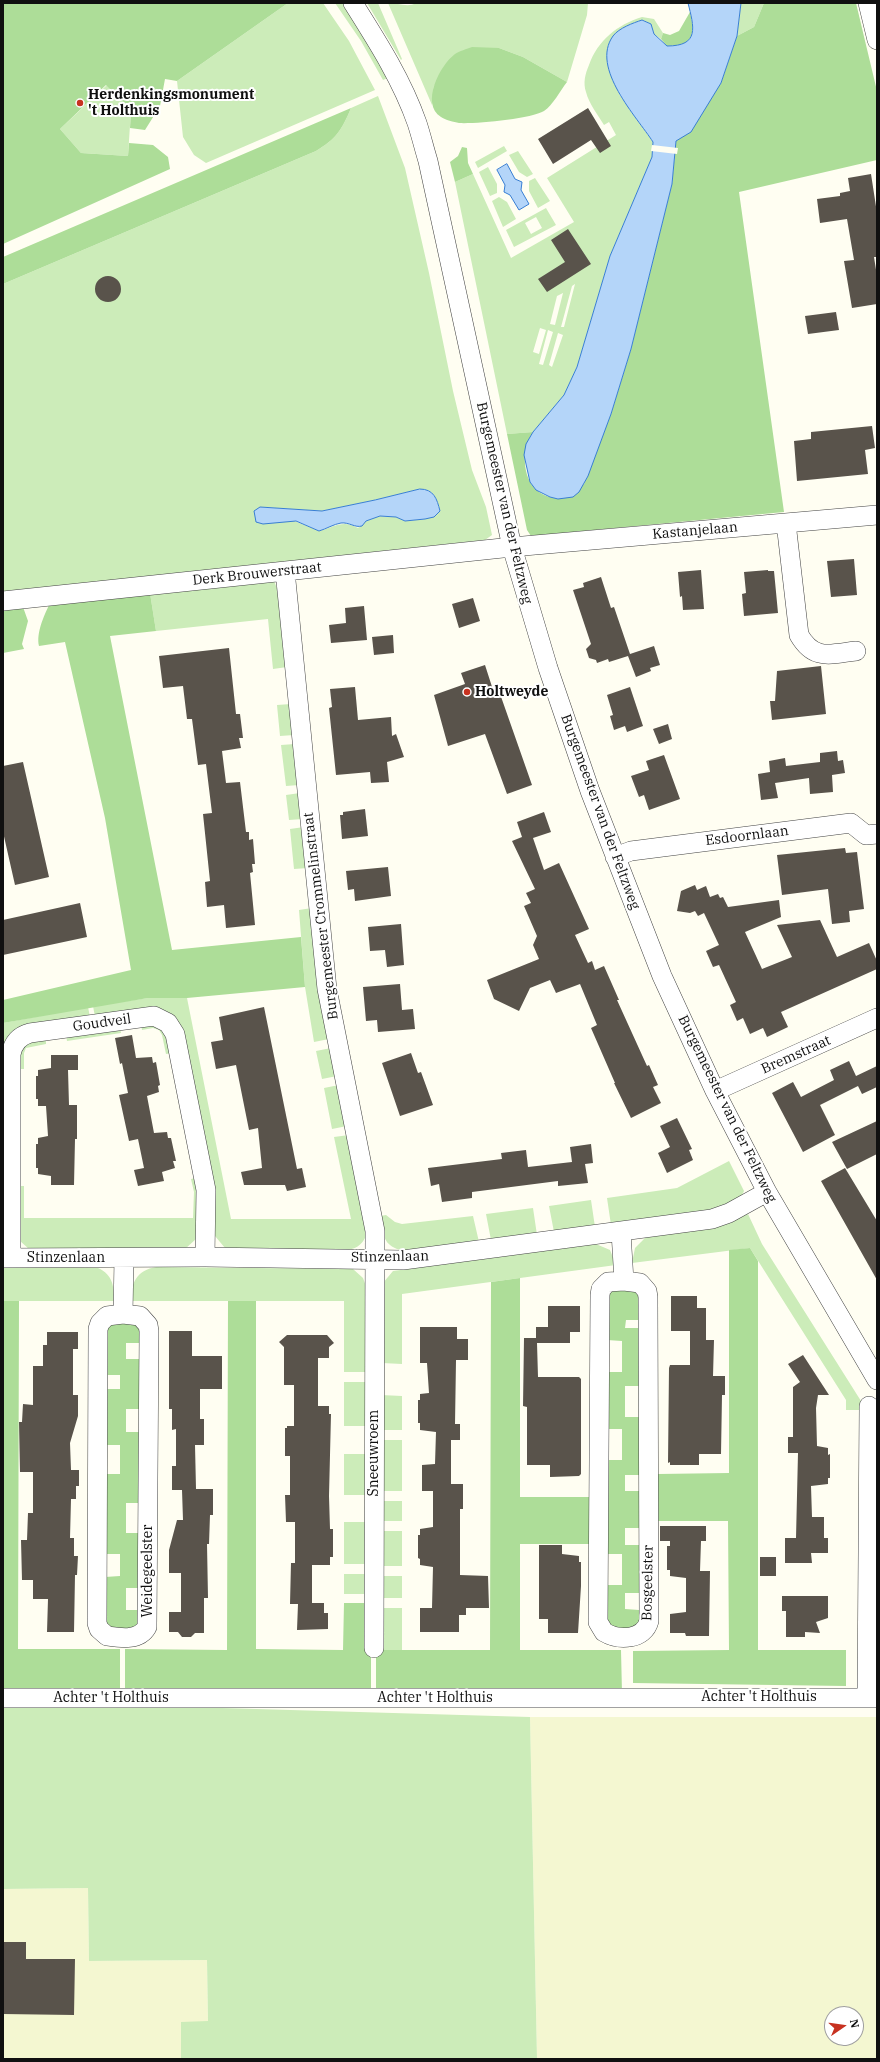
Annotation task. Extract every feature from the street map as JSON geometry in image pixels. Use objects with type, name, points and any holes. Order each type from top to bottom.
[{"type":"street","name":"Burgemeester van der Feltzweg","points":[[353,3],[373,35],[406,98],[417,123],[428,161],[512,547],[548,668],[590,791],[615,857],[662,976],[715,1091],[767,1192],[877,1380]]},
{"type":"street","points":[[868,3],[877,40]]},
{"type":"street","name":"Kastanjelaan","points":[[512,547],[877,515]]},
{"type":"street","points":[[786,523],[799,636],[804,645],[812,651],[822,655],[856,651]]},
{"type":"street","name":"Derk Brouwerstraat","points":[[3,601],[512,547]]},
{"type":"street","name":"Burgemeester Crommelinstraat","points":[[285,571],[329,1004],[374,1221],[374,1259]]},
{"type":"street","name":"Esdoornlaan","points":[[615,857],[631,851],[851,823],[866,835],[877,834]]},
{"type":"street","name":"Goudveil","points":[[7,1258],[11,1054],[15,1043],[22,1036],[30,1033],[154,1016],[168,1022],[175,1034],[206,1190],[205,1257]]},
{"type":"street","name":"Bremstraat","points":[[715,1091],[877,1018]]},
{"type":"street","name":"Stinzenlaan","points":[[7,1258],[205,1257],[418,1259],[621,1232],[720,1217],[739,1209],[767,1192]]},
{"type":"street","points":[[621,1232],[624,1252],[624,1281]]},
{"type":"street","points":[[123,1314],[124,1258]]},
{"type":"street","name":"Sneeuwroem","points":[[374,1259],[374,1648]]},
{"type":"street","name":"Bosgeelster","points":[[624,1281],[640,1283],[644,1286],[648,1297],[649,1621],[647,1628],[638,1636],[616,1637],[604,1632],[598,1622],[600,1295],[601,1289],[608,1282],[624,1281]]},
{"type":"street","name":"Weidegeelster","points":[[123,1314],[140,1316],[148,1325],[149,1331],[147,1627],[144,1633],[133,1637],[107,1636],[99,1629],[97,1623],[98,1329],[100,1323],[107,1316],[123,1314]]},
{"type":"street","name":"Achter 't Holthuis","points":[[3,1698],[872,1698],[873,1440],[869,1406]]},
{"type":"green space","points":[[3,3],[288,3],[177,81],[165,79],[160,106],[145,130],[130,128],[131,110],[106,85],[60,129],[81,153],[128,156],[129,143],[153,145],[168,157],[170,169],[3,244]]},
{"type":"green space","points":[[288,3],[323,3],[349,41],[375,90],[206,163],[194,155],[183,137],[177,81]]},
{"type":"green space","points":[[335,3],[343,3],[388,78],[383,80],[361,41]]},
{"type":"green space","points":[[367,3],[378,3],[402,59],[401,60]]},
{"type":"green space","points":[[388,3],[406,5],[416,3],[588,3],[587,15],[567,82],[523,57],[499,48],[434,86],[432,105]]},
{"type":"green space","points":[[741,3],[764,3],[754,27],[737,36]]},
{"type":"green space","points":[[764,3],[856,3],[877,91],[877,160],[739,192],[784,512],[531,536],[527,530],[507,434],[533,432],[527,446],[525,463],[528,479],[540,493],[558,499],[584,484],[611,414],[631,349],[672,184],[676,141],[721,83],[737,36],[754,27]]},
{"type":"green space","points":[[690,12],[692,20],[692,33],[690,38],[683,44],[667,46],[661,39],[663,33],[670,35],[679,31]]},
{"type":"green space","points":[[642,17],[654,19],[663,33],[661,39],[654,34],[651,24],[643,20],[631,24],[619,94],[653,142],[652,157],[610,256],[577,367],[564,395],[533,432],[507,434],[455,182],[473,174],[511,258],[574,222],[547,178],[616,135],[609,122],[604,125],[591,105],[585,89],[585,78],[593,56],[603,41],[624,24]],"holes":[[[575,284],[564,327],[561,327],[572,286]],[[563,293],[555,325],[550,324],[557,296]],[[540,328],[546,330],[539,354],[533,352]],[[548,330],[553,332],[543,365],[539,364]],[[558,333],[563,335],[552,367],[549,365]]]},
{"type":"green space","points":[[472,47],[499,48],[523,57],[567,82],[550,105],[544,111],[537,114],[516,119],[477,123],[459,123],[447,120],[435,111],[432,103],[434,85],[438,75],[449,59],[457,53]]},
{"type":"green space","points":[[107,85],[131,110],[128,156],[81,153],[60,129]]},
{"type":"green space","points":[[378,96],[405,168],[429,273],[453,391],[472,470],[486,507],[492,535],[485,540],[3,592],[3,284],[316,151],[329,142],[338,133],[351,108]],"holes":[[[425,489],[432,493],[438,502],[440,511],[425,519],[405,521],[396,517],[380,516],[366,521],[358,528],[353,525],[343,524],[319,531],[260,507],[322,511]]]},
{"type":"green space","points":[[351,108],[338,133],[329,142],[316,151],[3,284],[3,257]]},
{"type":"green space","points":[[504,146],[507,151],[478,168],[475,162]]},
{"type":"green space","points":[[462,147],[467,148],[468,163],[473,174],[455,182],[450,162],[458,156]]},
{"type":"green space","points":[[518,151],[533,174],[527,177],[519,172],[509,155]]},
{"type":"green space","points":[[488,167],[497,184],[497,193],[490,196],[479,172]]},
{"type":"green space","points":[[535,178],[550,201],[538,208],[529,191],[529,181]]},
{"type":"green space","points":[[499,197],[507,202],[516,219],[503,227],[492,201]]},
{"type":"green space","points":[[546,208],[556,225],[514,247],[506,230]],"holes":[[[536,217],[542,228],[531,234],[525,223]]]},
{"type":"green space","points":[[274,581],[282,601],[287,667],[273,669],[268,619],[156,631],[150,593]]},
{"type":"green space","points":[[150,593],[156,631],[110,636],[172,950],[301,937],[305,987],[187,998],[148,998],[3,1023],[3,1000],[131,970],[105,818],[65,642],[39,646],[38,641],[41,625],[49,605]]},
{"type":"green space","points":[[23,607],[28,621],[22,644],[24,649],[3,653],[3,609]]},
{"type":"green space","points":[[291,704],[294,735],[280,736],[277,705]]},
{"type":"green space","points":[[295,744],[299,785],[286,786],[281,745]]},
{"type":"green space","points":[[300,793],[303,819],[289,820],[286,795]]},
{"type":"green space","points":[[304,827],[308,868],[294,869],[290,829]]},
{"type":"green space","points":[[312,908],[329,1039],[314,1042],[305,987],[299,910]]},
{"type":"green space","points":[[148,998],[187,998],[231,1219],[351,1219],[334,1137],[349,1135],[367,1233],[364,1240],[360,1244],[355,1248],[348,1250],[225,1248],[215,1236],[179,1025],[95,1017],[93,1006]]},
{"type":"green space","points":[[88,1007],[90,1017],[28,1027],[3,1081],[3,1023]]},
{"type":"green space","points":[[150,1023],[164,1028],[172,1053],[166,1054],[162,1035],[159,1030],[153,1028],[142,1030],[141,1024]]},
{"type":"green space","points":[[120,1027],[121,1033],[67,1041],[66,1035]]},
{"type":"green space","points":[[46,1038],[46,1044],[26,1048],[24,1053],[24,1069],[18,1069],[20,1049],[22,1045]]},
{"type":"green space","points":[[331,1048],[337,1076],[322,1079],[316,1051]]},
{"type":"green space","points":[[339,1085],[347,1126],[332,1129],[324,1088]]},
{"type":"green space","points":[[729,1161],[744,1191],[741,1197],[717,1210],[611,1225],[607,1198],[677,1188]]},
{"type":"green space","points":[[196,1178],[199,1191],[196,1239],[185,1249],[30,1250],[19,1240],[18,1186],[24,1186],[24,1218],[193,1218],[194,1192],[191,1179]]},
{"type":"green space","points":[[591,1200],[595,1227],[554,1232],[549,1206]]},
{"type":"green space","points":[[533,1208],[537,1235],[491,1240],[486,1214]]},
{"type":"green space","points":[[748,1214],[762,1244],[861,1401],[860,1410],[846,1410],[846,1400],[750,1248],[632,1263],[635,1248],[646,1237],[716,1227]]},
{"type":"green space","points":[[386,1215],[395,1222],[402,1224],[473,1216],[479,1242],[433,1250],[407,1251],[397,1249],[387,1242],[384,1236],[380,1216]]},
{"type":"green space","points":[[596,1244],[610,1250],[616,1265],[402,1294],[402,1364],[382,1363],[383,1283],[393,1271]]},
{"type":"green space","points":[[750,1248],[758,1261],[758,1650],[846,1650],[846,1686],[633,1683],[633,1651],[729,1650],[728,1521],[658,1521],[658,1474],[729,1473],[729,1250]]},
{"type":"green space","points":[[3,1267],[98,1268],[107,1274],[112,1282],[114,1301],[3,1301]]},
{"type":"green space","points":[[156,1267],[353,1269],[363,1278],[367,1289],[366,1372],[344,1372],[344,1301],[133,1301],[132,1289],[136,1278],[144,1271]]},
{"type":"green space","points":[[520,1278],[520,1497],[590,1497],[590,1544],[520,1544],[520,1650],[621,1650],[622,1693],[376,1693],[376,1650],[490,1650],[491,1282]]},
{"type":"green space","points":[[632,1289],[639,1294],[640,1320],[626,1320],[625,1328],[640,1328],[640,1386],[625,1386],[625,1417],[640,1417],[639,1475],[625,1475],[625,1491],[640,1491],[639,1528],[625,1528],[625,1545],[639,1545],[640,1593],[625,1593],[625,1609],[639,1610],[640,1620],[634,1628],[612,1628],[607,1621],[607,1585],[622,1585],[622,1554],[607,1554],[607,1460],[622,1460],[622,1429],[607,1429],[607,1372],[622,1372],[622,1341],[607,1340],[607,1297],[611,1291]]},
{"type":"green space","points":[[3,1301],[19,1301],[18,1649],[120,1649],[120,1693],[3,1693]]},
{"type":"green space","points":[[228,1301],[256,1301],[256,1649],[343,1650],[344,1603],[366,1603],[371,1647],[371,1693],[125,1693],[125,1649],[227,1650]]},
{"type":"green space","points":[[132,1321],[140,1327],[141,1343],[126,1343],[126,1359],[141,1359],[141,1409],[126,1409],[126,1432],[141,1432],[140,1503],[126,1503],[126,1533],[140,1533],[140,1588],[126,1588],[126,1610],[140,1610],[140,1621],[135,1628],[113,1629],[105,1623],[105,1577],[120,1576],[120,1554],[105,1554],[105,1474],[120,1474],[120,1445],[105,1445],[105,1389],[120,1389],[120,1375],[105,1375],[106,1330],[109,1324]]},
{"type":"green space","points":[[344,1382],[366,1382],[366,1426],[344,1426]]},
{"type":"green space","points":[[381,1395],[402,1396],[402,1430],[381,1430]]},
{"type":"green space","points":[[381,1440],[402,1440],[402,1491],[381,1491]]},
{"type":"green space","points":[[344,1454],[366,1454],[366,1495],[344,1495]]},
{"type":"green space","points":[[381,1501],[402,1501],[402,1521],[381,1521]]},
{"type":"green space","points":[[344,1522],[366,1522],[366,1564],[344,1564]]},
{"type":"green space","points":[[381,1531],[402,1531],[402,1566],[381,1566]]},
{"type":"green space","points":[[344,1574],[366,1574],[366,1594],[344,1594]]},
{"type":"green space","points":[[381,1576],[402,1576],[402,1598],[381,1598]]},
{"type":"green space","points":[[381,1608],[402,1608],[402,1650],[376,1650]]},
{"type":"green space","points":[[3,1704],[85,1704],[530,1717],[537,2059],[181,2059],[181,2022],[208,2021],[207,1960],[89,1961],[88,1888],[3,1889]]},
{"type":"green space","points":[[530,1717],[877,1717],[877,2059],[537,2059]]},
{"type":"green space","points":[[88,1888],[89,1961],[207,1960],[208,2022],[181,2022],[181,2059],[3,2059],[3,1889]]},
{"type":"water","points":[[688,3],[741,3],[737,36],[721,83],[691,132],[676,141],[672,184],[631,349],[611,414],[588,476],[579,492],[573,497],[558,499],[550,497],[536,490],[530,482],[524,455],[526,444],[533,432],[564,395],[577,367],[610,256],[652,157],[653,142],[627,106],[611,77],[607,63],[607,49],[616,33],[626,26],[642,20],[651,24],[654,34],[667,46],[685,43],[690,39],[693,27]]},
{"type":"water","points":[[507,164],[515,179],[522,182],[521,190],[529,204],[519,210],[510,195],[504,192],[505,185],[497,170]]},
{"type":"water","points":[[425,489],[432,493],[438,502],[440,511],[434,517],[405,521],[396,517],[380,516],[366,521],[362,526],[341,523],[319,531],[296,521],[263,524],[256,522],[254,511],[260,507],[322,511]]},
{"type":"pier","points":[[652,145],[678,148],[677,154],[651,151]]},
{"type":"building","points":[[588,108],[611,146],[600,153],[591,140],[553,164],[538,139]]},
{"type":"building","points":[[871,174],[877,213],[877,257],[874,257],[877,276],[877,304],[852,308],[844,261],[854,260],[847,219],[820,223],[817,199],[840,196],[840,193],[850,191],[848,178]]},
{"type":"building","points":[[568,229],[591,264],[547,292],[538,279],[565,262],[551,240]]},
{"type":"building","points":[[108,276],[117,280],[121,289],[117,298],[108,302],[99,298],[95,289],[99,280]]},
{"type":"building","points":[[836,312],[839,330],[808,334],[805,316]]},
{"type":"building","points":[[872,426],[875,448],[865,450],[868,474],[797,481],[794,441],[811,439],[811,432]]},
{"type":"building","points":[[854,559],[857,595],[831,597],[827,561]]},
{"type":"building","points":[[701,570],[704,609],[683,610],[682,596],[680,597],[678,572]]},
{"type":"building","points":[[774,571],[778,613],[744,616],[742,594],[746,593],[744,572]]},
{"type":"building","points":[[601,577],[611,608],[614,607],[630,654],[654,646],[660,665],[650,668],[651,671],[636,677],[628,656],[609,662],[608,659],[597,663],[596,660],[589,658],[586,649],[591,644],[573,590],[584,587],[583,583]]},
{"type":"building","points":[[473,598],[480,621],[459,628],[452,604]]},
{"type":"building","points":[[364,606],[367,640],[331,643],[329,625],[346,623],[345,608]]},
{"type":"building","points":[[393,635],[394,653],[374,655],[372,637]]},
{"type":"building","points":[[229,648],[236,714],[240,714],[243,738],[239,738],[241,748],[222,751],[226,783],[240,782],[246,832],[249,832],[249,840],[253,839],[255,864],[252,864],[253,872],[250,873],[255,925],[226,928],[224,905],[207,907],[205,882],[210,881],[203,814],[212,813],[206,764],[198,765],[192,719],[187,719],[183,686],[163,688],[159,656]]},
{"type":"building","points":[[485,665],[494,693],[499,691],[532,785],[507,794],[485,734],[448,746],[434,695],[465,684],[461,673]]},
{"type":"building","points":[[821,666],[826,714],[772,720],[770,701],[775,701],[777,671]]},
{"type":"building","points":[[355,687],[358,720],[391,717],[392,736],[396,734],[404,757],[387,762],[389,782],[371,783],[370,772],[336,775],[329,708],[332,707],[330,689]]},
{"type":"building","points":[[630,687],[643,726],[627,732],[625,726],[614,730],[610,716],[613,715],[607,695]]},
{"type":"building","points":[[668,724],[672,739],[659,744],[653,729]]},
{"type":"building","points":[[837,751],[838,761],[843,760],[845,773],[832,775],[833,792],[810,794],[809,778],[775,783],[778,798],[761,800],[758,774],[770,772],[769,761],[785,758],[786,766],[820,762],[820,753]]},
{"type":"building","points":[[664,755],[680,799],[649,810],[644,795],[639,797],[631,776],[649,770],[646,761]]},
{"type":"building","points":[[23,762],[49,877],[15,885],[3,832],[3,766]]},
{"type":"building","points":[[365,809],[368,836],[342,839],[340,815],[343,815],[343,812]]},
{"type":"building","points":[[544,812],[551,832],[533,838],[544,870],[559,863],[589,929],[575,935],[588,963],[592,961],[595,970],[604,966],[619,1000],[617,1000],[647,1066],[649,1065],[658,1085],[653,1087],[661,1103],[631,1118],[614,1083],[591,1028],[597,1025],[580,984],[556,993],[550,980],[530,988],[519,1011],[494,999],[487,980],[539,959],[533,945],[537,936],[524,906],[531,903],[526,893],[535,889],[512,841],[522,837],[517,822]]},
{"type":"building","points":[[845,848],[846,853],[857,852],[864,909],[849,911],[850,922],[832,924],[828,889],[782,895],[777,855]]},
{"type":"building","points":[[388,867],[391,896],[355,901],[354,889],[348,890],[346,871]]},
{"type":"building","points":[[695,885],[697,890],[706,886],[710,897],[718,894],[720,898],[723,897],[728,907],[779,900],[781,917],[745,932],[762,969],[792,957],[777,925],[820,920],[837,957],[869,943],[877,961],[877,969],[781,1012],[788,1027],[767,1037],[763,1028],[750,1034],[743,1018],[737,1021],[730,1005],[736,1002],[719,965],[713,967],[706,951],[719,945],[704,913],[698,916],[695,911],[690,913],[677,911],[681,891]]},
{"type":"building","points":[[80,903],[87,937],[3,955],[3,920]]},
{"type":"building","points":[[401,924],[404,965],[387,967],[385,950],[370,951],[368,927]]},
{"type":"building","points":[[400,984],[402,1010],[413,1009],[415,1029],[378,1032],[377,1020],[366,1021],[363,987]]},
{"type":"building","points":[[264,1007],[297,1169],[302,1168],[306,1187],[287,1191],[285,1185],[244,1185],[241,1172],[262,1168],[258,1128],[249,1130],[236,1065],[216,1069],[211,1042],[223,1040],[219,1017]]},
{"type":"building","points":[[132,1035],[136,1058],[152,1057],[153,1063],[156,1062],[160,1085],[158,1086],[159,1092],[147,1096],[154,1133],[167,1132],[168,1138],[171,1138],[176,1161],[173,1161],[175,1168],[162,1172],[164,1181],[138,1186],[134,1170],[144,1168],[138,1139],[129,1141],[119,1095],[128,1093],[115,1038]]},
{"type":"building","points":[[411,1053],[418,1073],[421,1072],[433,1105],[400,1116],[382,1063]]},
{"type":"building","points":[[51,1055],[78,1055],[78,1070],[68,1070],[69,1105],[77,1105],[77,1139],[75,1139],[74,1185],[51,1185],[51,1176],[38,1174],[38,1168],[36,1168],[36,1144],[38,1144],[38,1138],[48,1136],[46,1106],[38,1106],[38,1099],[36,1099],[36,1076],[38,1076],[38,1070],[51,1068]]},
{"type":"building","points":[[849,1061],[856,1076],[877,1066],[877,1087],[862,1094],[858,1086],[820,1105],[835,1135],[803,1152],[772,1093],[793,1082],[801,1097],[834,1080],[830,1070]]},
{"type":"building","points":[[677,1118],[692,1149],[689,1150],[693,1160],[667,1173],[658,1153],[670,1147],[660,1126]]},
{"type":"building","points":[[877,1121],[877,1154],[847,1169],[832,1142]]},
{"type":"building","points":[[591,1144],[593,1163],[585,1164],[588,1183],[558,1186],[558,1181],[472,1192],[472,1198],[442,1202],[439,1184],[431,1186],[428,1168],[502,1159],[501,1153],[526,1150],[528,1167],[572,1162],[570,1147]]},
{"type":"building","points":[[845,1168],[877,1221],[877,1280],[821,1181]]},
{"type":"building","points":[[671,1296],[697,1296],[697,1308],[706,1308],[706,1340],[714,1340],[713,1376],[725,1376],[725,1395],[722,1395],[721,1454],[699,1454],[699,1465],[670,1465],[670,1462],[668,1463],[669,1368],[670,1365],[690,1365],[690,1331],[671,1331]]},
{"type":"building","points":[[548,1306],[580,1306],[580,1332],[570,1332],[570,1343],[537,1343],[538,1377],[579,1377],[581,1379],[581,1474],[579,1476],[550,1477],[550,1465],[527,1465],[527,1407],[523,1406],[524,1338],[536,1338],[536,1327],[548,1327]]},
{"type":"building","points":[[420,1327],[457,1327],[457,1339],[468,1339],[468,1360],[456,1360],[455,1424],[460,1424],[460,1440],[451,1440],[451,1484],[463,1484],[463,1509],[460,1509],[460,1575],[488,1576],[489,1608],[466,1608],[466,1615],[459,1615],[459,1632],[420,1632],[420,1608],[432,1608],[433,1567],[420,1565],[420,1559],[418,1558],[418,1535],[420,1535],[420,1529],[433,1527],[433,1491],[422,1491],[422,1465],[435,1464],[436,1432],[420,1430],[420,1423],[418,1423],[418,1400],[420,1400],[420,1394],[429,1393],[427,1363],[420,1363]]},
{"type":"building","points":[[169,1331],[192,1331],[192,1356],[222,1356],[222,1389],[200,1389],[200,1419],[204,1419],[204,1445],[195,1445],[196,1489],[213,1489],[213,1515],[210,1515],[209,1544],[207,1544],[208,1598],[204,1598],[204,1633],[195,1633],[191,1637],[182,1637],[178,1632],[169,1632],[169,1612],[181,1612],[181,1573],[169,1573],[169,1550],[177,1520],[183,1520],[182,1490],[172,1490],[172,1466],[176,1466],[176,1429],[172,1430],[172,1409],[169,1409]]},
{"type":"building","points":[[47,1332],[78,1332],[78,1349],[73,1349],[73,1395],[78,1395],[78,1416],[70,1443],[71,1470],[79,1470],[79,1486],[76,1486],[76,1499],[71,1499],[70,1538],[74,1538],[74,1556],[78,1556],[77,1575],[75,1575],[74,1632],[47,1632],[48,1599],[33,1599],[33,1580],[22,1580],[21,1540],[27,1540],[28,1513],[33,1513],[33,1472],[20,1472],[19,1422],[22,1422],[23,1404],[33,1405],[33,1366],[43,1366],[43,1345],[47,1345]]},
{"type":"building","points":[[287,1335],[327,1335],[334,1343],[329,1347],[329,1358],[318,1358],[318,1406],[329,1406],[329,1414],[331,1414],[329,1496],[330,1529],[333,1529],[333,1557],[330,1557],[330,1565],[312,1565],[312,1603],[324,1603],[324,1613],[328,1613],[328,1629],[297,1630],[298,1604],[290,1604],[291,1563],[295,1563],[295,1522],[286,1522],[285,1495],[290,1495],[290,1456],[285,1456],[285,1428],[287,1428],[287,1426],[294,1426],[294,1385],[284,1385],[284,1347],[279,1342]]},
{"type":"building","points":[[803,1355],[829,1395],[818,1395],[816,1408],[817,1446],[828,1448],[828,1455],[830,1454],[830,1478],[828,1478],[828,1484],[811,1486],[812,1517],[824,1517],[824,1538],[828,1538],[828,1553],[811,1553],[812,1563],[785,1563],[785,1538],[796,1538],[798,1453],[788,1453],[788,1437],[793,1437],[793,1387],[800,1382],[788,1364]]},
{"type":"building","points":[[660,1526],[706,1526],[706,1541],[701,1541],[700,1571],[710,1571],[709,1636],[686,1636],[685,1633],[670,1633],[670,1614],[686,1612],[686,1578],[670,1576],[670,1570],[667,1570],[667,1546],[670,1546],[670,1541],[660,1541]]},
{"type":"building","points":[[539,1545],[562,1545],[562,1554],[579,1556],[579,1562],[581,1562],[581,1586],[578,1633],[548,1633],[548,1619],[539,1619]]},
{"type":"building","points":[[760,1557],[776,1557],[776,1576],[760,1576]]},
{"type":"building","points":[[782,1596],[828,1596],[828,1618],[816,1622],[820,1633],[805,1632],[805,1637],[786,1637],[786,1611],[782,1611]]},
{"type":"building","points":[[3,1942],[26,1942],[26,1959],[75,1959],[74,2015],[3,2014]]},
{"type":"place","name":"Herdenkingsmonument 't Holthuis","points":[[80,103]]},
{"type":"place","name":"Holtweyde","points":[[467,692]]}]
